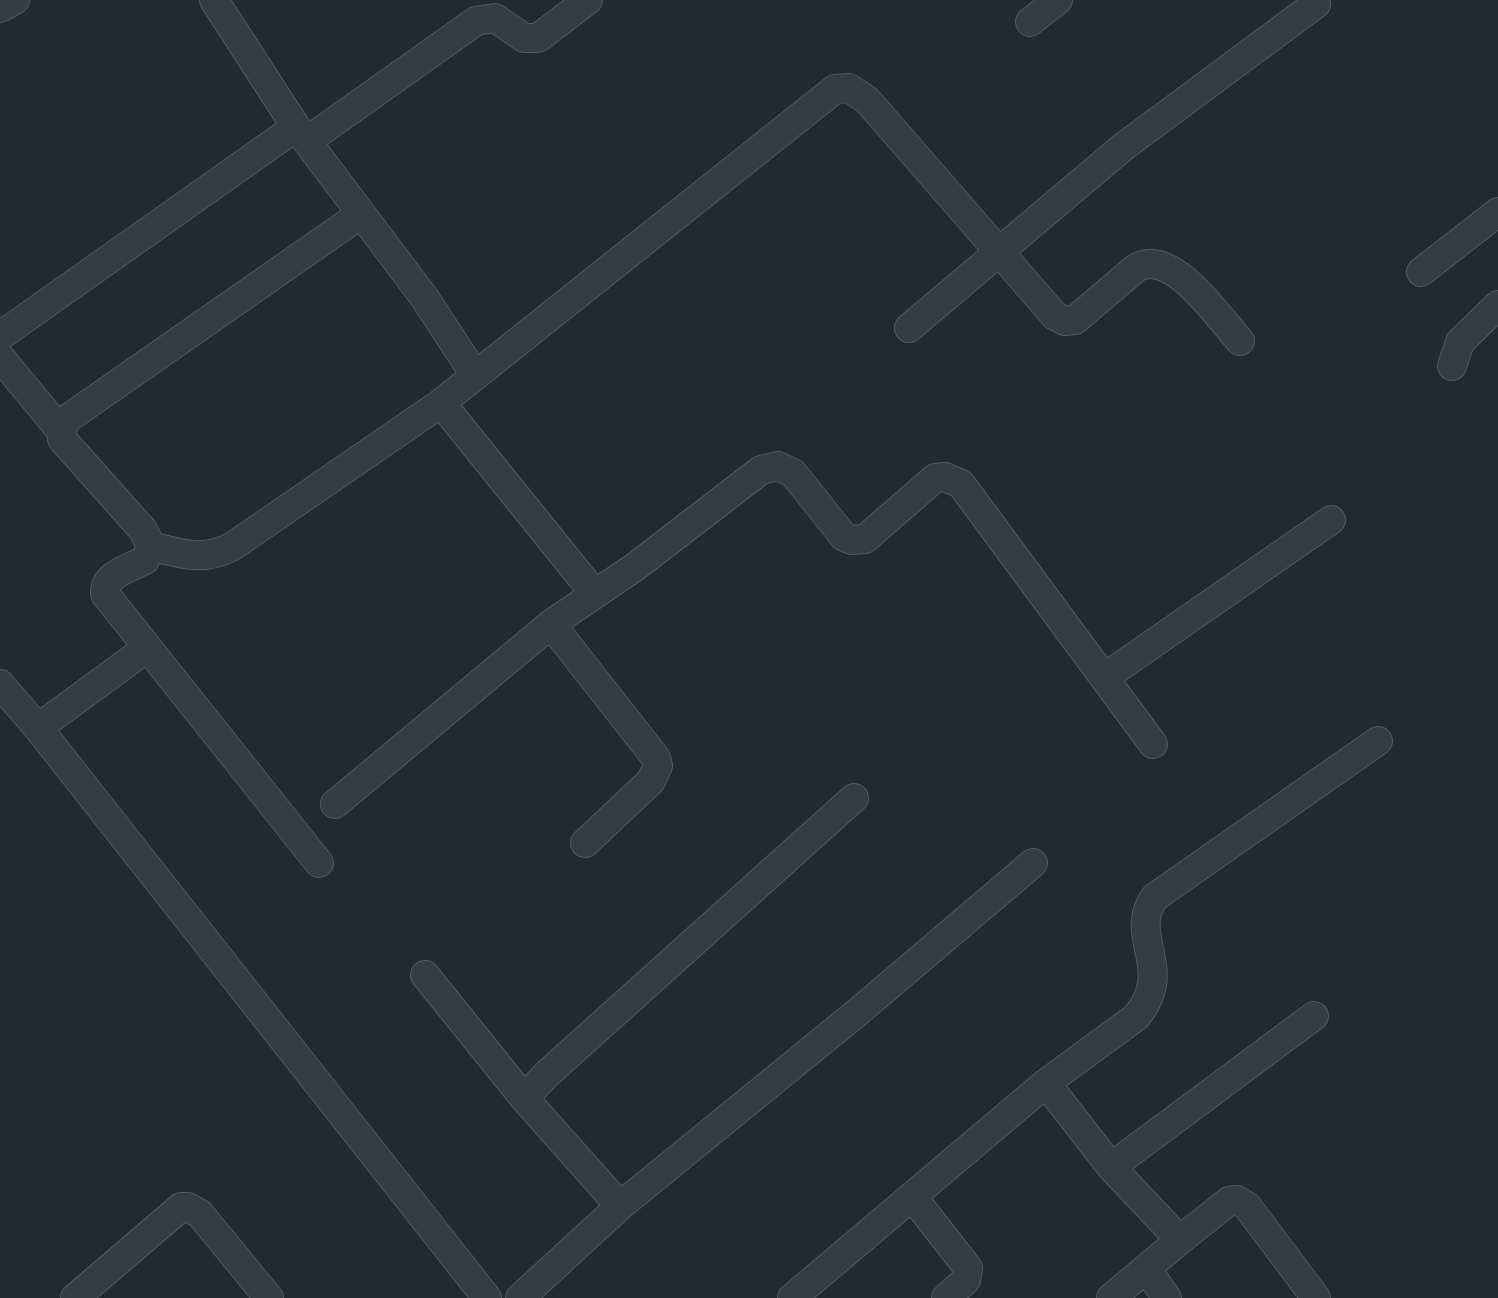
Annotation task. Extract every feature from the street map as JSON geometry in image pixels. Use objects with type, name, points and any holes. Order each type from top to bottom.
[{"type":"street","points":[[0,8],[15,0]]},
{"type":"street","points":[[214,0],[302,134],[424,297],[475,375]]},
{"type":"street","points":[[0,336],[476,21],[495,18],[524,38],[538,38],[588,0]]},
{"type":"street","points":[[1030,22],[1058,0]]},
{"type":"street","points":[[909,328],[1123,147],[1316,4]]},
{"type":"street","points":[[0,357],[61,431],[62,439],[143,530],[151,546],[184,555],[218,554],[441,403],[835,89],[849,88],[867,100],[1055,316],[1065,321],[1075,320],[1084,315],[1143,264],[1166,265],[1176,271],[1240,341]]},
{"type":"street","points":[[1421,272],[1498,212]]},
{"type":"street","points":[[61,431],[67,419],[361,214]]},
{"type":"street","points":[[1452,366],[1460,342],[1498,305]]},
{"type":"street","points":[[441,403],[595,594]]},
{"type":"street","points":[[335,804],[551,624],[635,567],[768,467],[778,466],[793,473],[844,537],[859,541],[865,539],[935,478],[945,477],[961,484],[1153,744]]},
{"type":"street","points":[[1105,677],[1331,520]]},
{"type":"street","points":[[151,546],[145,560],[111,577],[105,588],[105,594],[319,863]]},
{"type":"street","points":[[551,624],[656,758],[658,766],[651,781],[585,843]]},
{"type":"street","points":[[38,728],[147,648]]},
{"type":"street","points":[[0,684],[38,728],[488,1298]]},
{"type":"street","points":[[792,1298],[1046,1083],[1136,1017],[1146,1004],[1154,982],[1145,924],[1146,914],[1155,897],[1377,741]]},
{"type":"street","points":[[524,1098],[547,1074],[854,798]]},
{"type":"street","points":[[520,1298],[620,1206],[859,1011],[1033,863]]},
{"type":"street","points":[[425,975],[524,1098],[620,1206]]},
{"type":"street","points":[[1111,1167],[1314,1016]]},
{"type":"street","points":[[1046,1083],[1111,1167],[1180,1240]]},
{"type":"street","points":[[912,1196],[968,1268],[966,1280],[946,1298]]},
{"type":"street","points":[[1111,1298],[1229,1201],[1238,1200],[1247,1206],[1316,1298]]},
{"type":"street","points":[[75,1298],[181,1207],[188,1207],[200,1214],[269,1298]]},
{"type":"street","points":[[1147,1270],[1167,1298]]}]
